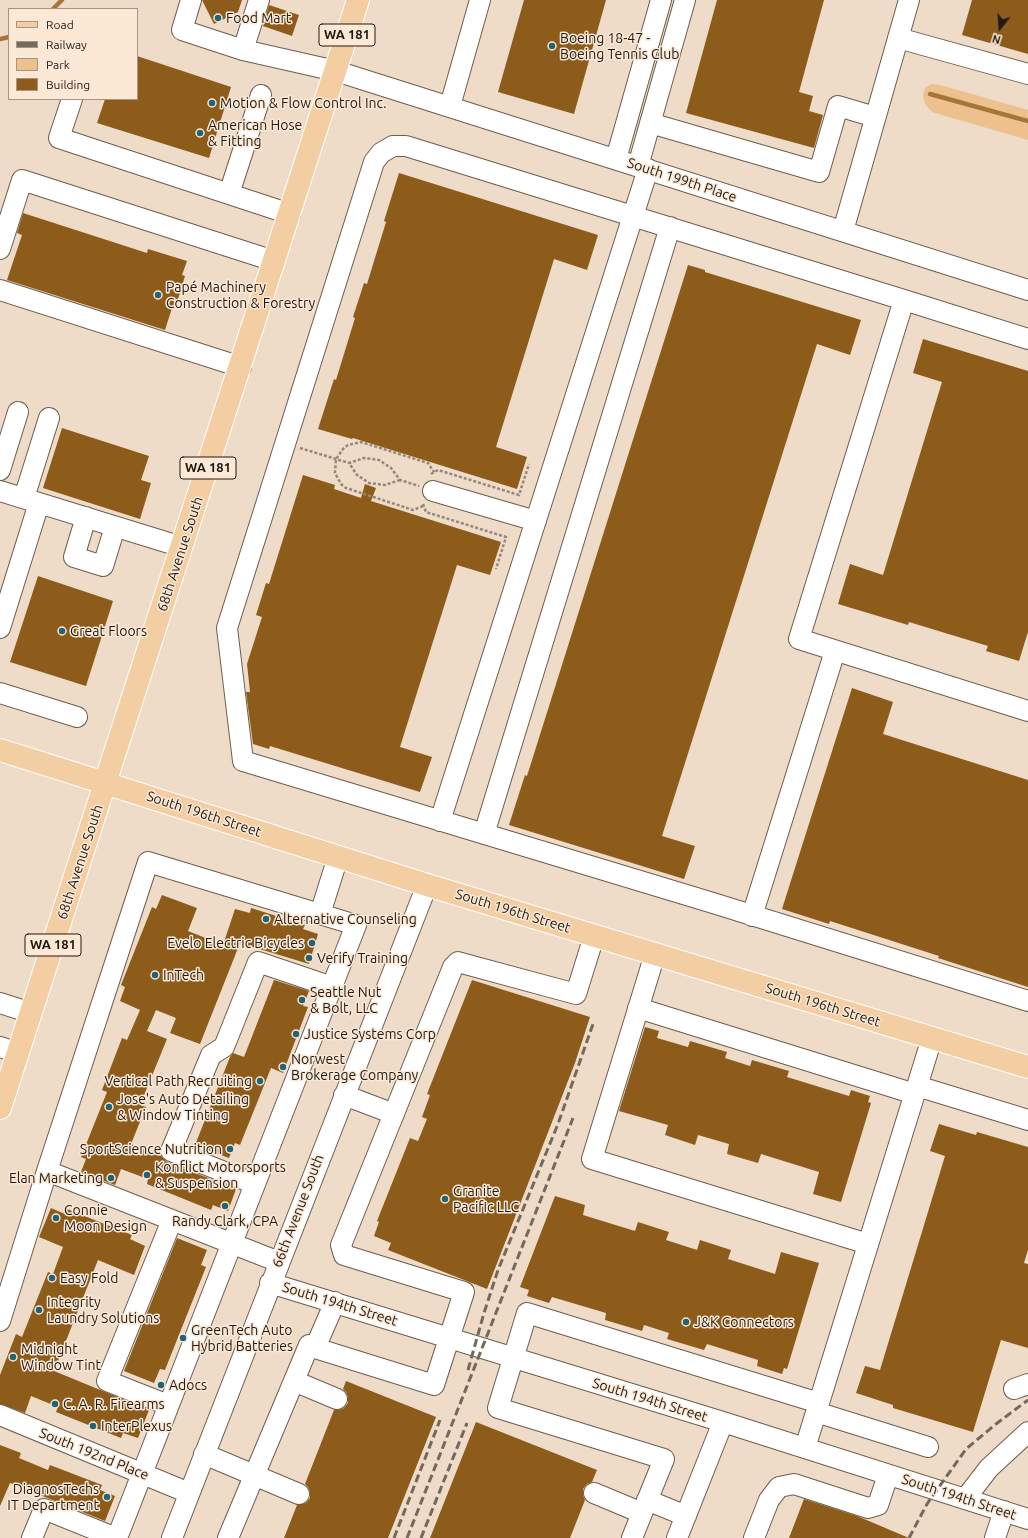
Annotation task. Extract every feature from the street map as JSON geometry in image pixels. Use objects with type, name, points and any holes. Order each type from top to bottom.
[{"type":"main road","name":"68th Avenue South","points":[[0,1108],[9,1050],[31,1013],[241,367],[358,0]]},
{"type":"main road","name":"South 196th Street","points":[[0,750],[426,885],[1028,1067]]},
{"type":"street","name":"South 199th Place","points":[[191,0],[182,30],[243,50],[336,70],[1028,290]]},
{"type":"street","points":[[243,50],[259,0]]},
{"type":"street","points":[[450,106],[480,0]]},
{"type":"street","points":[[616,159],[661,0]]},
{"type":"street","points":[[440,821],[633,216],[643,168],[650,123],[685,0]]},
{"type":"street","points":[[843,231],[909,0]]},
{"type":"street","points":[[898,38],[1028,74]]},
{"type":"street","points":[[229,194],[262,95]]},
{"type":"street","points":[[72,100],[59,138],[290,214]]},
{"type":"street","points":[[650,123],[819,172],[838,106],[876,117]]},
{"type":"street","points":[[1028,339],[406,146],[393,146],[381,152],[374,162],[228,628],[244,761],[1028,1002]]},
{"type":"street","points":[[0,249],[22,180],[274,261]]},
{"type":"street","points":[[484,834],[670,227]]},
{"type":"street","points":[[0,290],[241,367]]},
{"type":"street","points":[[904,300],[799,639],[1028,711]]},
{"type":"street","points":[[0,470],[18,412]]},
{"type":"street","points":[[0,628],[49,418]]},
{"type":"street","points":[[428,489],[536,521]]},
{"type":"street","points":[[0,491],[182,547]]},
{"type":"street","points":[[86,517],[74,557],[103,566],[116,527]]},
{"type":"street","points":[[752,916],[835,650]]},
{"type":"street","points":[[0,693],[78,717]]},
{"type":"street","points":[[320,914],[338,857]]},
{"type":"street","points":[[0,1321],[47,1171],[148,862],[356,925],[116,1538],[44,1509],[32,1538]]},
{"type":"street","name":"66th Avenue South","points":[[172,1538],[426,885]]},
{"type":"street","points":[[228,1538],[309,1345],[434,1385],[464,1292],[344,1255],[341,1245],[453,967],[458,962],[576,994],[594,936]]},
{"type":"street","points":[[655,954],[592,1159],[868,1244]]},
{"type":"street","points":[[255,1184],[170,1151],[211,1055],[224,1047],[258,962],[332,987]]},
{"type":"street","points":[[0,1003],[31,1013]]},
{"type":"street","points":[[638,1008],[916,1090],[1028,1120]]},
{"type":"street","points":[[805,1448],[932,1038]]},
{"type":"street","points":[[344,1095],[394,1114]]},
{"type":"street","points":[[47,1171],[279,1262]]},
{"type":"street","points":[[168,1406],[107,1381],[172,1220]]},
{"type":"street","name":"South 194th Street","points":[[270,1283],[723,1422],[1028,1519]]},
{"type":"street","points":[[316,1348],[335,1302]]},
{"type":"street","points":[[632,1538],[664,1459],[498,1408],[527,1313],[818,1407],[928,1447]]},
{"type":"street","points":[[294,1381],[337,1399]]},
{"type":"street","name":"South 192nd Place","points":[[0,1415],[189,1493]]},
{"type":"street","points":[[594,1493],[645,1506],[684,1531],[723,1422]]},
{"type":"street","points":[[965,1499],[989,1468],[1028,1432]]},
{"type":"street","points":[[204,1454],[299,1494]]},
{"type":"street","points":[[754,1538],[769,1500],[780,1487],[794,1484],[868,1508],[878,1505],[888,1475]]},
{"type":"street","points":[[995,1538],[1004,1511]]},
{"type":"path","points":[[354,442],[361,442],[428,463],[428,489],[413,510],[346,488],[341,484],[335,472],[336,459],[342,448],[354,442]]},
{"type":"path","points":[[286,444],[349,463],[364,458],[378,460],[392,468],[400,480]]},
{"type":"path","points":[[349,463],[357,475],[369,483],[385,485],[400,480],[428,489]]},
{"type":"green space","points":[[931,84],[940,85],[1028,110],[1028,140],[932,112],[925,104],[923,96],[925,88]]},
{"type":"building","name":"Food Mart","points":[[202,0],[242,0],[238,12],[214,24]]},
{"type":"building","name":"Boeing 18-47 - Boeing Tennis Club","points":[[524,0],[606,0],[574,114],[498,92]]},
{"type":"building","points":[[717,0],[824,0],[799,92],[813,96],[809,111],[823,115],[814,148],[686,113]]},
{"type":"building","points":[[972,0],[1028,0],[1028,54],[962,35]]},
{"type":"building","points":[[269,5],[299,15],[292,36],[263,26]]},
{"type":"building","points":[[138,56],[231,87],[209,158],[97,123],[105,100],[138,100]]},
{"type":"building","points":[[399,173],[598,235],[587,270],[554,259],[496,447],[527,457],[517,489],[353,438],[352,439],[318,429],[334,379],[336,380],[364,283],[367,284]]},
{"type":"building","points":[[23,213],[147,253],[148,249],[187,261],[182,275],[185,276],[175,309],[172,308],[165,330],[7,280],[22,235],[17,233]]},
{"type":"building","points":[[688,265],[705,270],[705,272],[861,320],[850,355],[817,344],[662,836],[695,846],[684,879],[509,825],[525,775],[527,776]]},
{"type":"building","points":[[923,339],[1028,371],[1028,632],[1019,661],[986,651],[988,646],[909,622],[908,625],[838,604],[850,564],[883,575],[942,382],[913,373]]},
{"type":"building","points":[[62,428],[149,456],[141,480],[151,483],[140,519],[43,488]]},
{"type":"building","points":[[303,475],[335,485],[334,489],[361,498],[365,484],[376,488],[371,501],[501,542],[490,575],[457,565],[400,747],[432,757],[420,792],[270,746],[269,749],[253,744],[246,692],[250,692],[247,664],[262,617],[256,615],[266,583],[269,584]]},
{"type":"building","name":"Great Floors","points":[[38,576],[113,601],[86,686],[10,662]]},
{"type":"building","points":[[852,688],[893,702],[883,734],[1028,780],[1028,987],[938,958],[939,956],[830,921],[829,924],[782,909]]},
{"type":"building","points":[[162,895],[197,908],[188,931],[223,945],[235,909],[250,913],[251,908],[305,925],[303,929],[318,934],[309,964],[240,943],[200,1044],[170,1033],[176,1018],[156,1010],[147,1031],[167,1039],[140,1105],[146,1107],[131,1144],[161,1156],[167,1162],[236,1189],[228,1211],[213,1205],[211,1210],[147,1184],[148,1179],[121,1169],[115,1185],[81,1172],[86,1159],[81,1157],[107,1092],[102,1090],[122,1038],[127,1040],[140,1010],[120,1001],[125,987],[121,985],[152,907],[156,909]]},
{"type":"building","points":[[274,980],[309,991],[303,1006],[308,1007],[283,1073],[271,1068],[240,1145],[235,1143],[229,1158],[195,1145],[230,1057],[233,1053],[244,1057]]},
{"type":"building","points":[[472,980],[590,1017],[575,1063],[487,1289],[388,1250],[391,1243],[374,1236],[379,1222],[377,1221],[410,1138],[418,1141],[427,1119],[422,1117],[430,1095],[427,1094]]},
{"type":"building","points":[[645,1027],[659,1031],[657,1038],[688,1047],[690,1041],[727,1052],[725,1058],[750,1066],[752,1060],[789,1071],[787,1077],[849,1096],[851,1090],[870,1096],[868,1102],[871,1103],[841,1202],[813,1194],[819,1172],[761,1154],[758,1163],[727,1154],[729,1144],[698,1135],[695,1145],[665,1135],[668,1125],[619,1111]]},
{"type":"building","points":[[939,1124],[976,1135],[977,1132],[1028,1147],[1028,1250],[1024,1263],[1028,1264],[1028,1348],[1001,1340],[973,1432],[893,1408],[893,1405],[856,1393],[865,1366],[880,1370],[945,1156],[930,1151]]},
{"type":"building","points":[[555,1196],[585,1205],[583,1215],[635,1231],[638,1222],[669,1232],[666,1240],[697,1250],[700,1240],[731,1250],[728,1259],[775,1274],[781,1252],[819,1263],[787,1369],[784,1368],[782,1374],[757,1366],[758,1360],[707,1344],[704,1350],[667,1339],[669,1333],[644,1325],[642,1331],[605,1320],[606,1313],[552,1297],[549,1303],[527,1296],[529,1290],[520,1287]]},
{"type":"building","points":[[51,1208],[65,1214],[67,1209],[132,1235],[130,1239],[145,1246],[134,1275],[98,1260],[54,1371],[149,1410],[138,1438],[123,1433],[121,1438],[56,1412],[58,1407],[31,1396],[25,1413],[0,1404],[0,1375],[16,1334],[22,1337],[48,1272],[53,1274],[63,1247],[39,1237]]},
{"type":"building","points":[[177,1238],[207,1250],[201,1265],[206,1267],[165,1370],[160,1369],[154,1383],[124,1371]]},
{"type":"building","points":[[346,1381],[436,1417],[388,1538],[284,1538],[297,1505],[306,1503],[310,1498],[310,1492],[305,1484],[334,1410],[344,1408],[348,1403],[348,1397],[343,1389]]},
{"type":"building","points":[[476,1422],[597,1470],[592,1482],[587,1484],[583,1489],[585,1500],[570,1538],[430,1538]]},
{"type":"building","points":[[0,1445],[21,1453],[19,1458],[48,1470],[50,1465],[102,1485],[100,1490],[115,1496],[105,1521],[10,1483],[0,1506]]},
{"type":"building","points":[[804,1499],[857,1516],[909,1538],[789,1538]]},
{"type":"waterway","points":[[54,8],[62,0]]},
{"type":"waterway","points":[[0,39],[8,37]]},
{"type":"waterway","points":[[930,94],[1028,121]]},
{"type":"railway","points":[[468,1370],[498,1270],[558,1124],[593,1024]]},
{"type":"railway","points":[[407,1538],[573,1118]]},
{"type":"railway","points":[[909,1538],[927,1504],[966,1449],[1028,1400]]},
{"type":"railway","points":[[394,1538],[440,1420]]},
{"type":"railway","points":[[421,1538],[467,1423]]},
{"type":"place","name":"Food Mart","points":[[218,18]]},
{"type":"place","name":"Boeing 18-47 - Boeing Tennis Club","points":[[552,46]]},
{"type":"place","name":"Motion & Flow Control Inc.","points":[[212,103]]},
{"type":"place","name":"American Hose & Fitting","points":[[200,133]]},
{"type":"place","name":"Papé Machinery Construction & Forestry","points":[[158,295]]},
{"type":"place","name":"Great Floors","points":[[62,631]]},
{"type":"place","name":"Alternative Counseling","points":[[266,919]]},
{"type":"place","name":"Evelo Electric Bicycles","points":[[312,943]]},
{"type":"place","name":"Verify Training","points":[[309,958]]},
{"type":"place","name":"InTech","points":[[155,975]]},
{"type":"place","name":"Seattle Nut & Bolt, LLC","points":[[302,1000]]},
{"type":"place","name":"Justice Systems Corp","points":[[296,1034]]},
{"type":"place","name":"Norwest Brokerage Company","points":[[283,1067]]},
{"type":"place","name":"Vertical Path Recruiting","points":[[260,1081]]},
{"type":"place","name":"Jose's Auto Detailing & Window Tinting","points":[[109,1107]]},
{"type":"place","name":"SportScience Nutrition","points":[[230,1149]]},
{"type":"place","name":"Konflict Motorsports & Suspension","points":[[147,1175]]},
{"type":"place","name":"Elan Marketing","points":[[111,1178]]},
{"type":"place","name":"Granite Pacific LLC","points":[[445,1199]]},
{"type":"place","name":"Randy Clark, CPA","points":[[225,1206]]},
{"type":"place","name":"Connie Moon Design","points":[[56,1218]]},
{"type":"place","name":"Easy Fold","points":[[52,1278]]},
{"type":"place","name":"Integrity Laundry Solutions","points":[[39,1310]]},
{"type":"place","name":"J&K Connectors","points":[[686,1322]]},
{"type":"place","name":"GreenTech Auto Hybrid Batteries","points":[[183,1338]]},
{"type":"place","name":"Midnight Window Tint","points":[[13,1357]]},
{"type":"place","name":"Adocs","points":[[161,1385]]},
{"type":"place","name":"C. A. R. Firearms","points":[[55,1404]]},
{"type":"place","name":"InterPlexus","points":[[93,1426]]},
{"type":"place","name":"DiagnosTechs IT Department","points":[[107,1497]]}]
